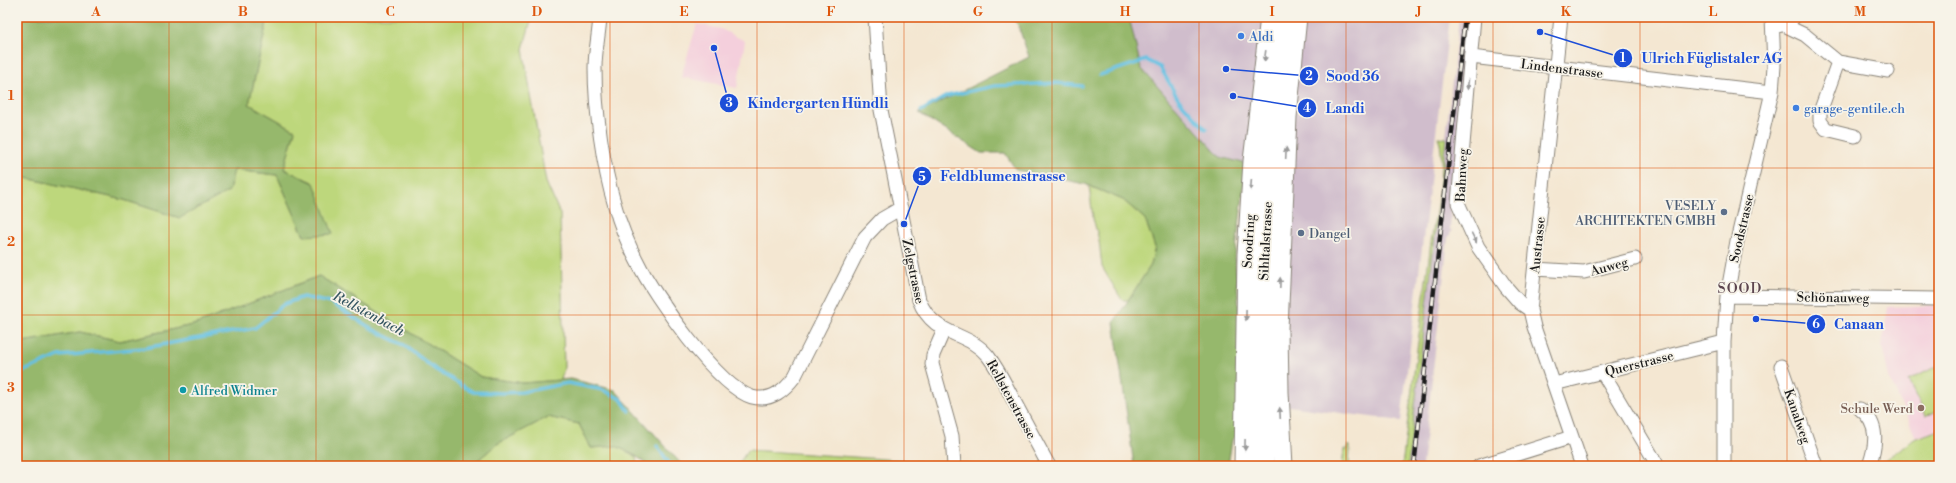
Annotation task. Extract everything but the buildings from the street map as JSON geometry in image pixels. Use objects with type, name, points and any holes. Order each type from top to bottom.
[{"type":"main road","name":"Sihltalstrasse","points":[[1263,466],[1262,306],[1266,211],[1272,108],[1284,17]]},
{"type":"street","points":[[600,17],[595,68],[599,122],[615,207],[638,263],[670,313],[711,365],[737,390],[753,397],[764,398],[776,395],[785,389],[795,376],[865,238],[882,219],[901,208]]},
{"type":"street","name":"Zelgstrasse","points":[[875,17],[881,110],[919,300],[926,315],[944,330]]},
{"type":"street","name":"Soodring","points":[[1244,466],[1247,254],[1253,161],[1270,17]]},
{"type":"street","points":[[1283,466],[1278,392],[1278,329],[1287,117],[1297,17]]},
{"type":"street","name":"Bahnweg","points":[[1474,17],[1458,203],[1478,247],[1506,288],[1520,303],[1530,310]]},
{"type":"street","name":"Austrasse","points":[[1561,17],[1530,310],[1534,328],[1582,466]]},
{"type":"street","points":[[1781,22],[1805,36],[1838,62],[1888,70]]},
{"type":"street","name":"Soodstrasse","points":[[1724,466],[1724,342],[1727,296],[1737,241],[1772,92],[1774,66],[1781,22]]},
{"type":"street","name":"Lindenstrasse","points":[[1471,57],[1772,92]]},
{"type":"street","points":[[1838,62],[1820,112],[1820,121],[1826,129],[1855,136]]},
{"type":"street","name":"Auweg","points":[[1535,269],[1584,272],[1635,259]]},
{"type":"street","name":"Schönauweg","points":[[1727,296],[1939,298]]},
{"type":"street","points":[[944,330],[933,355],[932,364],[952,436],[954,466]]},
{"type":"street","name":"Rellstenstrasse","points":[[944,330],[977,347],[987,355],[999,373],[1049,466]]},
{"type":"street","name":"Querstrasse","points":[[1554,384],[1724,342]]},
{"type":"street","name":"Kanalweg","points":[[1781,366],[1816,466]]},
{"type":"street","points":[[1602,372],[1658,466]]},
{"type":"street","points":[[1860,409],[1869,419],[1875,434],[1876,445],[1869,466]]},
{"type":"street","points":[[1479,466],[1572,437]]},
{"type":"shaded area","points":[[1129,17],[1450,17],[1401,421],[1282,405],[1247,164],[1220,157],[1141,68]]},
{"type":"shaded area","points":[[1459,17],[1471,17],[1452,201],[1450,230],[1452,230],[1448,238],[1422,466],[1408,466],[1442,175]]},
{"type":"shaded area","points":[[697,24],[721,29],[745,41],[737,88],[681,77]]},
{"type":"shaded area","name":"Schule Werd","points":[[1939,305],[1939,466],[1880,466],[1880,463],[1916,438],[1889,377],[1882,346],[1888,307]]},
{"type":"green space","points":[[17,17],[268,17],[249,104],[295,130],[284,169],[314,183],[333,234],[304,236],[277,175],[234,170],[229,191],[180,218],[124,200],[22,177],[17,182]]},
{"type":"green space","points":[[268,17],[532,17],[523,49],[546,182],[560,214],[564,368],[561,380],[523,383],[481,377],[319,276],[197,324],[120,341],[80,332],[17,343],[17,182],[22,177],[124,200],[180,218],[234,170],[277,175],[304,236],[314,183],[284,169],[295,130],[249,104]]},
{"type":"green space","points":[[1010,17],[1129,17],[1141,68],[1220,157],[1247,164],[1235,257],[1239,310],[1238,435],[1232,440],[1228,466],[1134,466],[1114,322],[1151,265],[1155,247],[1145,219],[1123,200],[1085,184],[1016,170],[1005,153],[981,153],[919,113],[1029,57],[1018,25]]},
{"type":"green space","points":[[1438,137],[1446,138],[1442,175],[1408,466],[1402,466],[1441,173],[1440,146]]},
{"type":"green space","points":[[1089,186],[1123,200],[1145,219],[1155,247],[1151,265],[1128,300],[1122,300],[1102,267],[1099,240],[1093,218]]},
{"type":"green space","points":[[319,276],[481,377],[523,383],[571,379],[615,390],[683,466],[649,466],[636,456],[616,446],[591,448],[579,424],[548,417],[497,444],[471,466],[17,466],[17,343],[80,332],[120,341],[197,324]]},
{"type":"green space","points":[[1939,365],[1939,410],[1926,416],[1908,381]]},
{"type":"green space","points":[[548,417],[579,424],[591,448],[616,446],[636,456],[637,466],[471,466],[497,444]]},
{"type":"green space","points":[[1939,430],[1939,466],[1880,466],[1880,463],[1916,438]]},
{"type":"green space","points":[[1348,445],[1350,446],[1349,465],[1353,466],[1342,466],[1344,449],[1347,450]]},
{"type":"green space","points":[[748,450],[920,462],[912,466],[737,466]]},
{"type":"waterway","points":[[1100,75],[1146,60],[1160,67],[1179,100],[1206,129]]},
{"type":"waterway","points":[[921,111],[947,96],[994,86],[1056,83],[1082,86]]},
{"type":"waterway","name":"Rellstenbach","points":[[17,374],[59,356],[144,348],[255,328],[284,304],[303,297],[331,303],[374,330],[404,345],[436,370],[473,392],[522,392],[568,383],[603,390],[621,399],[629,411]]},
{"type":"waterway","name":"Rellstenbach","points":[[657,446],[671,466]]},
{"type":"railway","points":[[1414,466],[1465,17]]},
{"type":"place","name":"Ulrich Füglistaler AG","points":[[1540,32]]},
{"type":"place","name":"Aldi","points":[[1241,36]]},
{"type":"place","name":"Kindergarten Hündli","points":[[714,48]]},
{"type":"place","name":"Sood 36","points":[[1226,69]]},
{"type":"place","name":"Landi","points":[[1233,96]]},
{"type":"place","name":"garage-gentile.ch","points":[[1796,108]]},
{"type":"place","name":"VESELY ARCHITEKTEN GMBH","points":[[1724,212]]},
{"type":"place","name":"Feldblumenstrasse","points":[[904,224]]},
{"type":"place","name":"Dangel","points":[[1301,233]]},
{"type":"place","name":"Canaan","points":[[1756,319]]},
{"type":"place","name":"Alfred Widmer","points":[[183,390]]},
{"type":"place","name":"Schule Werd","points":[[1921,408]]},
{"type":"district","name":"SOOD","points":[[1740,288]]}]
